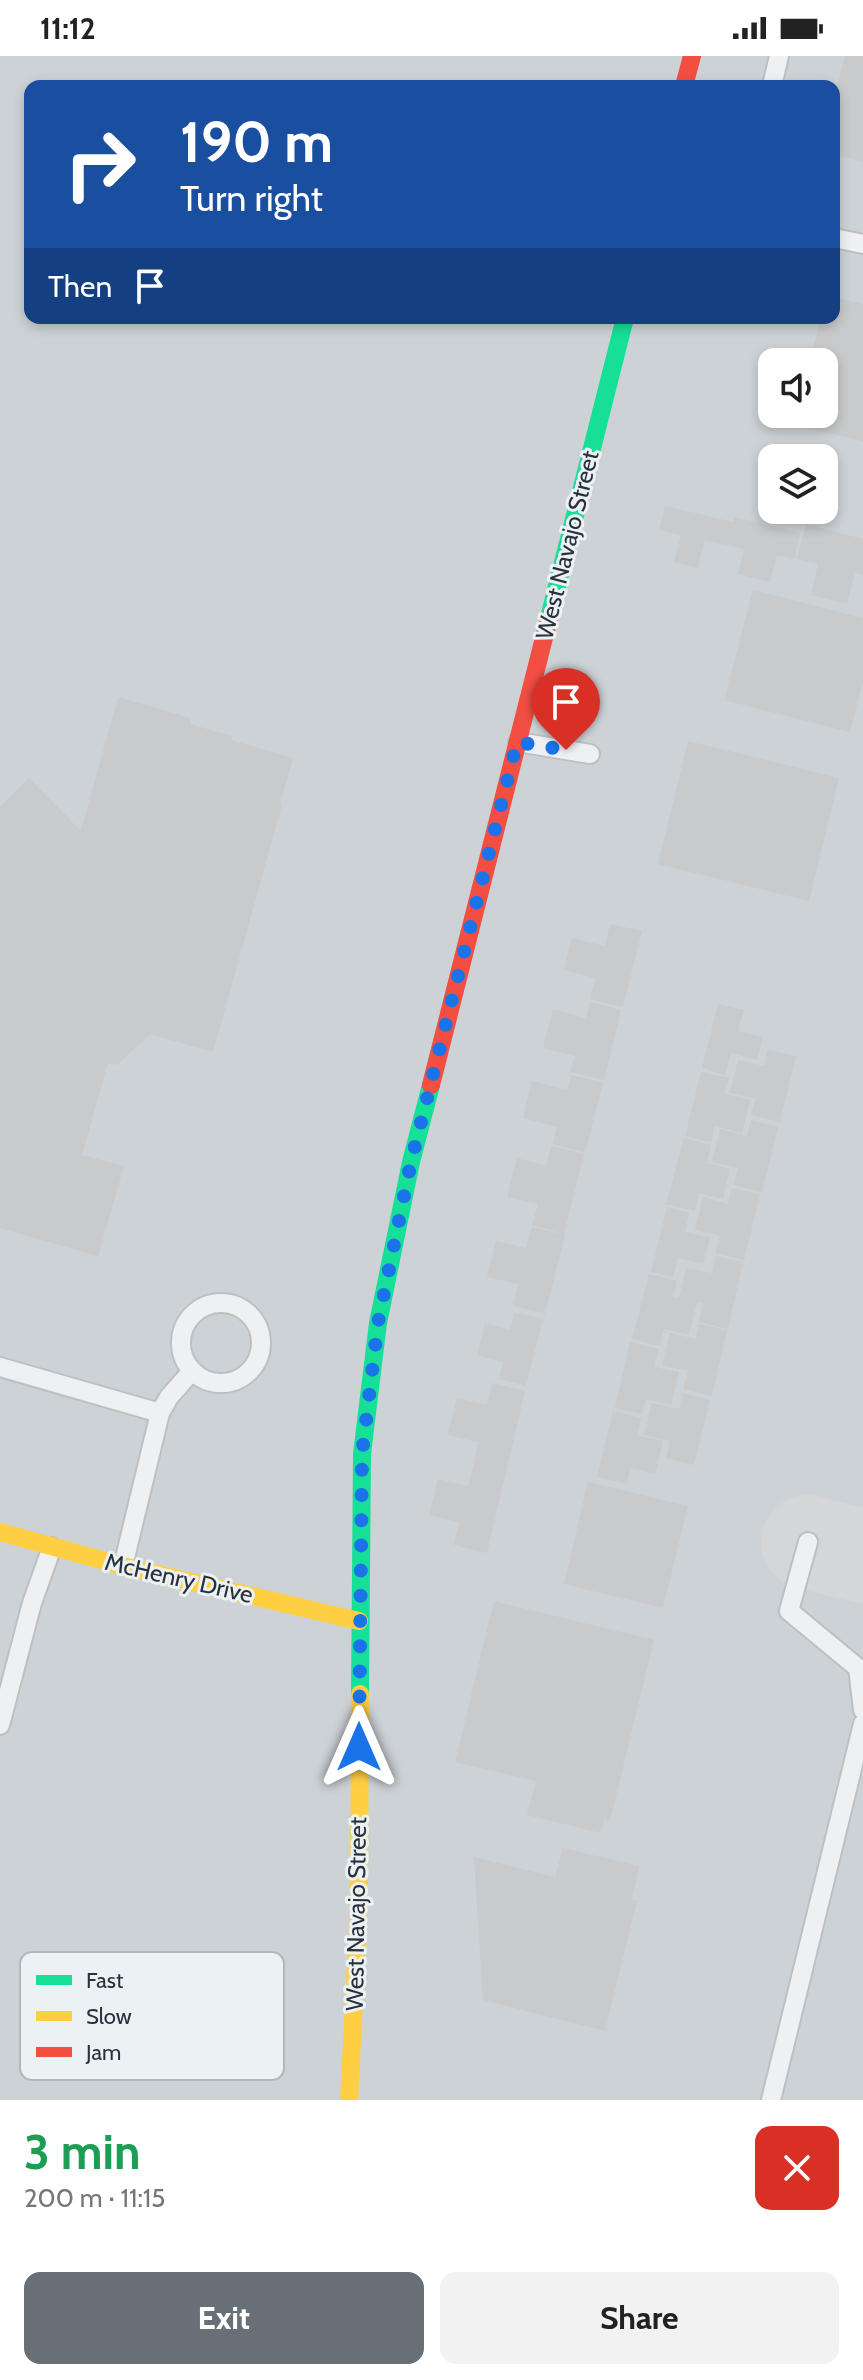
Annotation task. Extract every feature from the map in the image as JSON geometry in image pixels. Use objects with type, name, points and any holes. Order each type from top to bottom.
[{"type":"street","points":[[686,80],[692,56]]},
{"type":"street","name":"West Navajo Street","points":[[349,2100],[359,1905],[362,1454],[378,1323],[411,1162],[623,324]]},
{"type":"street","name":"McHenry Drive","points":[[0,1532],[123,1566],[359,1621]]},
{"type":"lane","points":[[773,80],[779,56]]},
{"type":"lane","points":[[840,239],[863,244]]},
{"type":"lane","points":[[517,742],[590,754]]},
{"type":"lane","points":[[213,1303],[231,1304],[247,1312],[258,1327],[261,1344],[257,1362],[245,1376],[228,1383],[211,1383],[192,1371],[184,1360],[180,1342],[185,1324],[197,1311],[213,1303]]},
{"type":"lane","points":[[0,1367],[160,1413]]},
{"type":"lane","points":[[123,1566],[160,1413],[169,1397],[192,1371]]},
{"type":"lane","points":[[808,1542],[789,1611],[858,1668],[863,1710]]},
{"type":"lane","points":[[0,1725],[32,1603],[52,1547]]},
{"type":"lane","points":[[771,2100],[863,1724]]},
{"type":"shaded area","points":[[0,56],[863,56],[863,2100],[0,2100]]},
{"type":"building","points":[[845,56],[863,56],[863,162],[840,156],[839,80]]},
{"type":"building","points":[[840,298],[863,304],[863,441],[808,428],[838,428],[838,348],[814,348],[820,324],[840,324]]},
{"type":"building","points":[[665,506],[733,522],[734,517],[800,533],[794,559],[777,555],[770,582],[738,574],[744,549],[727,545],[704,541],[698,568],[674,562],[681,535],[659,530]]},
{"type":"building","points":[[806,524],[863,539],[863,575],[855,573],[847,604],[811,595],[818,564],[797,559]]},
{"type":"building","points":[[753,590],[863,618],[863,681],[850,732],[724,700]]},
{"type":"building","points":[[118,697],[191,718],[190,724],[293,758],[213,1052],[150,1034],[117,1065],[108,1063],[82,1155],[124,1166],[98,1256],[0,1228],[0,807],[29,778],[81,831]]},
{"type":"building","points":[[688,741],[839,778],[809,901],[658,864]]},
{"type":"building","points":[[610,924],[642,931],[623,1007],[590,999],[595,978],[564,970],[572,938],[605,946]]},
{"type":"building","points":[[590,1002],[621,1010],[604,1080],[570,1072],[575,1056],[543,1048],[553,1009],[586,1018]]},
{"type":"building","points":[[718,1004],[744,1010],[738,1031],[763,1037],[757,1060],[731,1053],[725,1075],[702,1068]]},
{"type":"building","points":[[768,1050],[796,1056],[780,1122],[751,1115],[755,1098],[730,1093],[738,1060],[764,1066]]},
{"type":"building","points":[[701,1072],[729,1078],[725,1094],[750,1100],[742,1133],[715,1126],[711,1142],[685,1136]]},
{"type":"building","points":[[571,1075],[603,1082],[585,1153],[553,1144],[557,1127],[523,1118],[532,1081],[567,1090]]},
{"type":"building","points":[[751,1120],[778,1127],[762,1192],[734,1185],[738,1168],[712,1162],[720,1129],[747,1136]]},
{"type":"building","points":[[684,1138],[711,1145],[707,1163],[730,1169],[723,1199],[699,1193],[695,1211],[666,1204]]},
{"type":"building","points":[[551,1146],[584,1154],[564,1234],[532,1225],[538,1204],[507,1197],[517,1158],[546,1166]]},
{"type":"building","points":[[732,1188],[760,1195],[744,1260],[715,1253],[720,1236],[695,1230],[703,1197],[728,1204]]},
{"type":"building","points":[[667,1207],[689,1213],[685,1232],[710,1238],[703,1264],[678,1258],[673,1277],[651,1272]]},
{"type":"building","points":[[532,1227],[565,1235],[545,1314],[513,1306],[518,1284],[487,1277],[496,1241],[526,1248]]},
{"type":"building","points":[[715,1256],[743,1262],[728,1329],[699,1322],[703,1303],[697,1302],[689,1335],[664,1329],[660,1346],[632,1339],[649,1274],[677,1281],[673,1297],[679,1298],[686,1268],[712,1273]]},
{"type":"building","points":[[515,1312],[543,1319],[526,1386],[499,1379],[503,1362],[477,1355],[485,1323],[510,1330]]},
{"type":"building","points":[[699,1324],[727,1330],[712,1396],[683,1389],[688,1371],[662,1365],[670,1333],[696,1339]]},
{"type":"building","points":[[630,1342],[659,1349],[654,1367],[679,1372],[671,1405],[646,1399],[642,1414],[615,1408]]},
{"type":"building","points":[[492,1383],[525,1391],[487,1553],[454,1545],[459,1522],[429,1515],[438,1479],[468,1486],[474,1463],[478,1442],[448,1435],[457,1398],[487,1405]]},
{"type":"building","points":[[683,1393],[710,1400],[694,1465],[666,1458],[670,1441],[644,1435],[652,1403],[679,1409]]},
{"type":"building","points":[[613,1411],[641,1418],[637,1435],[663,1441],[655,1474],[630,1468],[627,1484],[597,1477]]},
{"type":"building","points":[[588,1482],[688,1506],[663,1608],[564,1584]]},
{"type":"building","points":[[494,1601],[654,1640],[610,1821],[604,1819],[601,1833],[527,1815],[536,1781],[455,1762]]},
{"type":"building","points":[[563,1848],[639,1866],[632,1899],[637,1901],[605,2031],[483,2000],[474,1857],[555,1877]]},
{"type":"taxiway","points":[[808,1542],[863,1556]]},
{"type":"traffic: fast","points":[[549,618],[623,324]]},
{"type":"traffic: fast","points":[[360,1694],[362,1454],[378,1323],[411,1162],[431,1085]]},
{"type":"traffic: slow","points":[[0,1532],[123,1566],[359,1621]]},
{"type":"traffic: slow","points":[[349,2100],[359,1905],[360,1694]]},
{"type":"traffic: jam","points":[[686,80],[692,56]]},
{"type":"traffic: jam","points":[[431,1085],[549,618]]},
{"type":"route","points":[[359,1747],[362,1454],[378,1323],[411,1162],[517,742],[566,750]]}]
